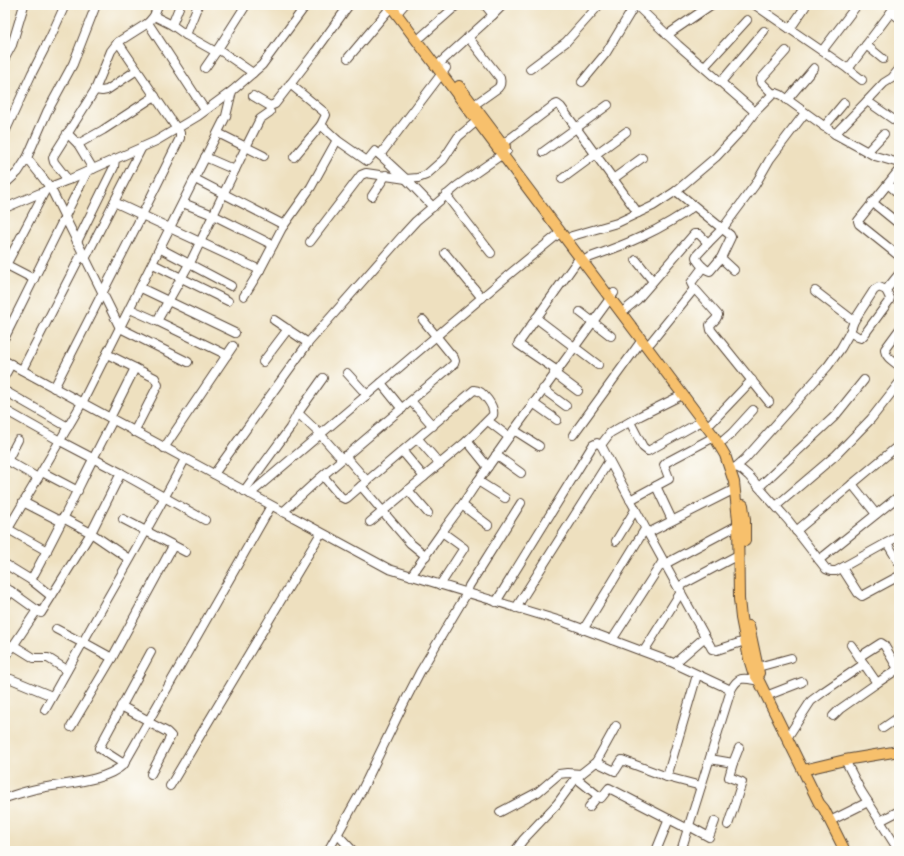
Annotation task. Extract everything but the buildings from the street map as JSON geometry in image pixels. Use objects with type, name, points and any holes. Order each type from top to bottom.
[{"type":"main road","points":[[397,7],[422,36],[477,121],[504,150],[572,236],[584,257]]},
{"type":"main road","points":[[397,7],[474,105],[562,232],[584,257],[719,438],[740,481],[745,520],[745,600],[758,667],[759,681]]},
{"type":"main road","points":[[612,295],[626,309],[682,394],[707,422]]},
{"type":"main road","points":[[733,468],[738,525],[739,599],[745,641],[753,672],[759,681],[802,770],[845,851]]},
{"type":"main road","points":[[802,770],[845,760],[899,751]]},
{"type":"main road","points":[[819,803],[820,811],[838,851]]},
{"type":"street","points":[[5,58],[12,45],[24,5]]},
{"type":"street","points":[[5,132],[51,36],[64,5]]},
{"type":"street","points":[[5,184],[18,172],[28,158],[47,112],[73,64],[96,5]]},
{"type":"street","points":[[68,180],[54,162],[53,158],[95,90],[111,51],[118,42],[148,23],[154,16],[158,5]]},
{"type":"street","points":[[172,25],[180,5]]},
{"type":"street","points":[[186,35],[198,5]]},
{"type":"street","points":[[205,68],[246,5]]},
{"type":"street","points":[[5,208],[142,147],[177,129],[232,91],[253,73],[262,64],[306,5]]},
{"type":"street","points":[[254,96],[270,106],[273,106],[349,5]]},
{"type":"street","points":[[422,36],[457,5]]},
{"type":"street","points":[[485,5],[493,14]]},
{"type":"street","points":[[380,155],[443,67],[468,37],[503,5]]},
{"type":"street","points":[[530,69],[566,42],[599,5]]},
{"type":"street","points":[[582,82],[606,53],[636,5],[667,35],[755,112]]},
{"type":"street","points":[[667,35],[711,5]]},
{"type":"street","points":[[755,5],[848,68],[862,80]]},
{"type":"street","points":[[822,51],[857,5]]},
{"type":"street","points":[[348,58],[397,7]]},
{"type":"street","points":[[790,29],[804,7]]},
{"type":"street","points":[[848,68],[893,9],[899,18]]},
{"type":"street","points":[[154,16],[253,73]]},
{"type":"street","points":[[704,67],[747,20]]},
{"type":"street","points":[[148,23],[205,110]]},
{"type":"street","points":[[721,82],[764,31]]},
{"type":"street","points":[[468,37],[500,78],[501,82],[498,88],[474,105]]},
{"type":"street","points":[[54,388],[180,138],[180,134],[177,129],[118,42]]},
{"type":"street","points":[[866,45],[883,59]]},
{"type":"street","points":[[772,94],[762,84],[761,79],[786,51]]},
{"type":"street","points":[[787,100],[814,68]]},
{"type":"street","points":[[835,134],[884,83],[892,78],[899,69]]},
{"type":"street","points":[[95,90],[107,90],[137,70]]},
{"type":"street","points":[[290,84],[326,115],[321,125],[294,157]]},
{"type":"street","points":[[48,551],[6,532],[82,403],[161,249],[170,227],[226,116],[232,91]]},
{"type":"street","points":[[572,236],[617,223],[653,206],[676,191],[716,157],[743,128],[755,112],[772,94],[776,93],[781,95],[835,134],[875,156],[899,163]]},
{"type":"street","points":[[78,144],[103,130],[155,96]]},
{"type":"street","points":[[867,101],[898,122]]},
{"type":"street","points":[[214,474],[308,343],[404,234],[446,195],[504,150],[553,106],[557,104],[561,107],[638,213]]},
{"type":"street","points":[[824,127],[844,104]]},
{"type":"street","points":[[543,152],[608,105]]},
{"type":"street","points":[[157,321],[201,242],[260,119],[270,112]]},
{"type":"street","points":[[676,191],[694,206],[723,228],[728,232],[731,237],[721,258],[710,271],[697,261],[696,257],[723,228],[756,185],[770,159],[805,113]]},
{"type":"street","points":[[310,242],[358,177],[363,174],[386,175],[406,179],[418,178],[426,175],[432,171],[445,157],[455,140],[477,121]]},
{"type":"street","points":[[321,125],[337,140],[367,161],[375,151],[406,179],[433,207]]},
{"type":"street","points":[[562,179],[626,132]]},
{"type":"street","points":[[68,133],[78,144],[90,170]]},
{"type":"street","points":[[218,133],[264,156]]},
{"type":"street","points":[[868,152],[884,134]]},
{"type":"street","points":[[244,296],[284,225],[311,187],[337,140]]},
{"type":"street","points":[[22,370],[114,202],[142,147]]},
{"type":"street","points":[[206,157],[235,170]]},
{"type":"street","points":[[28,158],[64,217],[120,328],[188,362]]},
{"type":"street","points":[[614,179],[642,158]]},
{"type":"street","points":[[77,242],[114,167],[115,159]]},
{"type":"street","points":[[5,337],[64,217],[90,170]]},
{"type":"street","points":[[899,170],[858,221],[859,224],[899,256]]},
{"type":"street","points":[[372,196],[386,175]]},
{"type":"street","points":[[195,179],[284,225]]},
{"type":"street","points":[[888,184],[899,194]]},
{"type":"street","points":[[34,279],[5,265],[47,189]]},
{"type":"street","points":[[446,195],[491,253]]},
{"type":"street","points":[[114,202],[260,270]]},
{"type":"street","points":[[872,202],[899,224]]},
{"type":"street","points":[[182,203],[273,245]]},
{"type":"street","points":[[578,391],[518,344],[536,318],[584,257],[655,231],[678,219],[694,206]]},
{"type":"street","points":[[247,493],[381,384],[562,232]]},
{"type":"street","points":[[626,309],[637,300],[694,234],[699,234],[708,243]]},
{"type":"street","points":[[161,249],[231,286]]},
{"type":"street","points":[[445,253],[482,298]]},
{"type":"street","points":[[721,258],[734,270]]},
{"type":"street","points":[[636,260],[653,281]]},
{"type":"street","points":[[153,264],[228,301]]},
{"type":"street","points":[[703,267],[691,281],[691,285],[718,315],[710,325],[711,330],[769,402]]},
{"type":"street","points":[[886,290],[899,274]]},
{"type":"street","points":[[733,468],[745,459],[828,366],[841,348],[854,321],[876,287],[886,290],[890,298],[889,301],[864,335],[861,338],[858,338],[850,332]]},
{"type":"street","points":[[141,288],[235,333]]},
{"type":"street","points":[[573,435],[646,341],[694,289]]},
{"type":"street","points":[[816,291],[854,321]]},
{"type":"street","points":[[411,576],[511,433],[612,295]]},
{"type":"street","points":[[130,309],[227,355]]},
{"type":"street","points":[[580,312],[611,336]]},
{"type":"street","points":[[536,318],[598,365]]},
{"type":"street","points":[[274,320],[308,343]]},
{"type":"street","points":[[283,512],[451,367],[455,361],[454,358],[423,320]]},
{"type":"street","points":[[263,362],[288,330]]},
{"type":"street","points":[[899,330],[885,349],[885,352],[887,357],[899,366]]},
{"type":"street","points":[[164,448],[233,346]]},
{"type":"street","points":[[107,354],[155,378],[158,383],[134,432]]},
{"type":"street","points":[[5,375],[8,363],[389,569],[584,630],[675,663],[697,675],[731,690]]},
{"type":"street","points":[[31,580],[48,551],[63,518],[78,491],[135,368]]},
{"type":"street","points":[[347,373],[367,395]]},
{"type":"street","points":[[247,493],[298,414],[324,378]]},
{"type":"street","points":[[630,422],[643,447],[648,451],[707,422],[752,380]]},
{"type":"street","points":[[759,487],[834,416],[864,380]]},
{"type":"street","points":[[776,506],[836,455],[871,419],[899,383]]},
{"type":"street","points":[[381,384],[402,409]]},
{"type":"street","points":[[543,389],[566,406]]},
{"type":"street","points":[[323,476],[341,497],[345,499],[403,452],[474,390],[481,392],[494,411],[493,415],[467,441],[370,522]]},
{"type":"street","points":[[5,391],[68,427]]},
{"type":"street","points":[[600,445],[610,433],[682,394]]},
{"type":"street","points":[[411,401],[433,426]]},
{"type":"street","points":[[533,403],[557,420]]},
{"type":"street","points":[[5,410],[205,520]]},
{"type":"street","points":[[630,500],[669,479],[665,463],[732,433],[753,410]]},
{"type":"street","points":[[298,414],[344,458],[382,511],[410,543],[426,556]]},
{"type":"street","points":[[488,420],[539,446]]},
{"type":"street","points":[[418,439],[440,464]]},
{"type":"street","points":[[18,440],[6,460],[78,491]]},
{"type":"street","points":[[467,441],[488,467]]},
{"type":"street","points":[[496,602],[593,445],[597,443],[600,445],[609,460],[646,531],[712,649],[714,650],[745,641]]},
{"type":"street","points":[[796,530],[899,445]]},
{"type":"street","points":[[403,452],[424,477]]},
{"type":"street","points":[[496,455],[521,473]]},
{"type":"street","points":[[45,710],[129,559],[165,498],[185,459]]},
{"type":"street","points":[[516,608],[609,460]]},
{"type":"street","points":[[733,468],[742,470],[749,476],[796,530],[826,569],[831,572],[842,568],[899,536]]},
{"type":"street","points":[[5,600],[8,589],[41,613],[91,533],[121,473]]},
{"type":"street","points":[[478,481],[505,498]]},
{"type":"street","points":[[852,484],[876,514]]},
{"type":"street","points":[[656,486],[672,520]]},
{"type":"street","points":[[584,630],[646,531],[735,489]]},
{"type":"street","points":[[408,490],[428,513]]},
{"type":"street","points":[[819,560],[899,496]]},
{"type":"street","points":[[23,502],[58,520],[63,518],[91,533],[129,559]]},
{"type":"street","points":[[328,851],[362,790],[402,705],[420,672],[467,593],[469,586],[521,503]]},
{"type":"street","points":[[462,505],[488,524]]},
{"type":"street","points":[[5,798],[25,792],[104,776],[115,771],[124,764],[271,506]]},
{"type":"street","points":[[616,541],[635,510]]},
{"type":"street","points":[[124,519],[186,552]]},
{"type":"street","points":[[612,640],[664,562],[738,525]]},
{"type":"street","points":[[440,585],[464,548],[442,532]]},
{"type":"street","points":[[170,786],[321,533]]},
{"type":"street","points":[[887,543],[899,562]]},
{"type":"street","points":[[71,727],[112,658],[173,546]]},
{"type":"street","points":[[644,652],[679,590],[738,555]]},
{"type":"street","points":[[5,564],[31,580],[51,596]]},
{"type":"street","points":[[842,568],[858,593],[862,596],[899,576]]},
{"type":"street","points":[[5,658],[37,610]]},
{"type":"street","points":[[56,629],[112,658]]},
{"type":"street","points":[[675,663],[705,637]]},
{"type":"street","points":[[833,716],[840,709],[899,669],[884,645],[880,643],[859,657]]},
{"type":"street","points":[[851,645],[877,683]]},
{"type":"street","points":[[13,646],[34,658],[45,658],[51,660],[67,670]]},
{"type":"street","points":[[124,764],[99,748],[150,652]]},
{"type":"street","points":[[758,667],[791,658]]},
{"type":"street","points":[[787,738],[811,701],[864,664]]},
{"type":"street","points":[[666,777],[697,675]]},
{"type":"street","points":[[681,851],[731,690],[735,682],[744,678],[759,681]]},
{"type":"street","points":[[11,679],[52,696]]},
{"type":"street","points":[[766,696],[802,682]]},
{"type":"street","points":[[121,706],[172,736],[151,774]]},
{"type":"street","points":[[883,728],[899,717]]},
{"type":"street","points":[[515,851],[523,840],[557,804],[578,776],[596,762],[616,726]]},
{"type":"street","points":[[728,825],[742,782],[729,777],[739,748]]},
{"type":"street","points":[[710,759],[733,763]]},
{"type":"street","points":[[596,762],[615,771],[622,760],[666,777],[701,786]]},
{"type":"street","points":[[845,760],[868,802],[899,851]]},
{"type":"street","points":[[500,812],[538,792],[559,774],[567,773],[578,776],[601,798],[609,788],[669,819],[709,837],[716,821]]},
{"type":"street","points":[[589,807],[598,796]]},
{"type":"street","points":[[830,821],[868,802]]},
{"type":"street","points":[[880,821],[899,811]]},
{"type":"street","points":[[656,851],[669,819]]},
{"type":"street","points":[[338,835],[352,850]]}]
